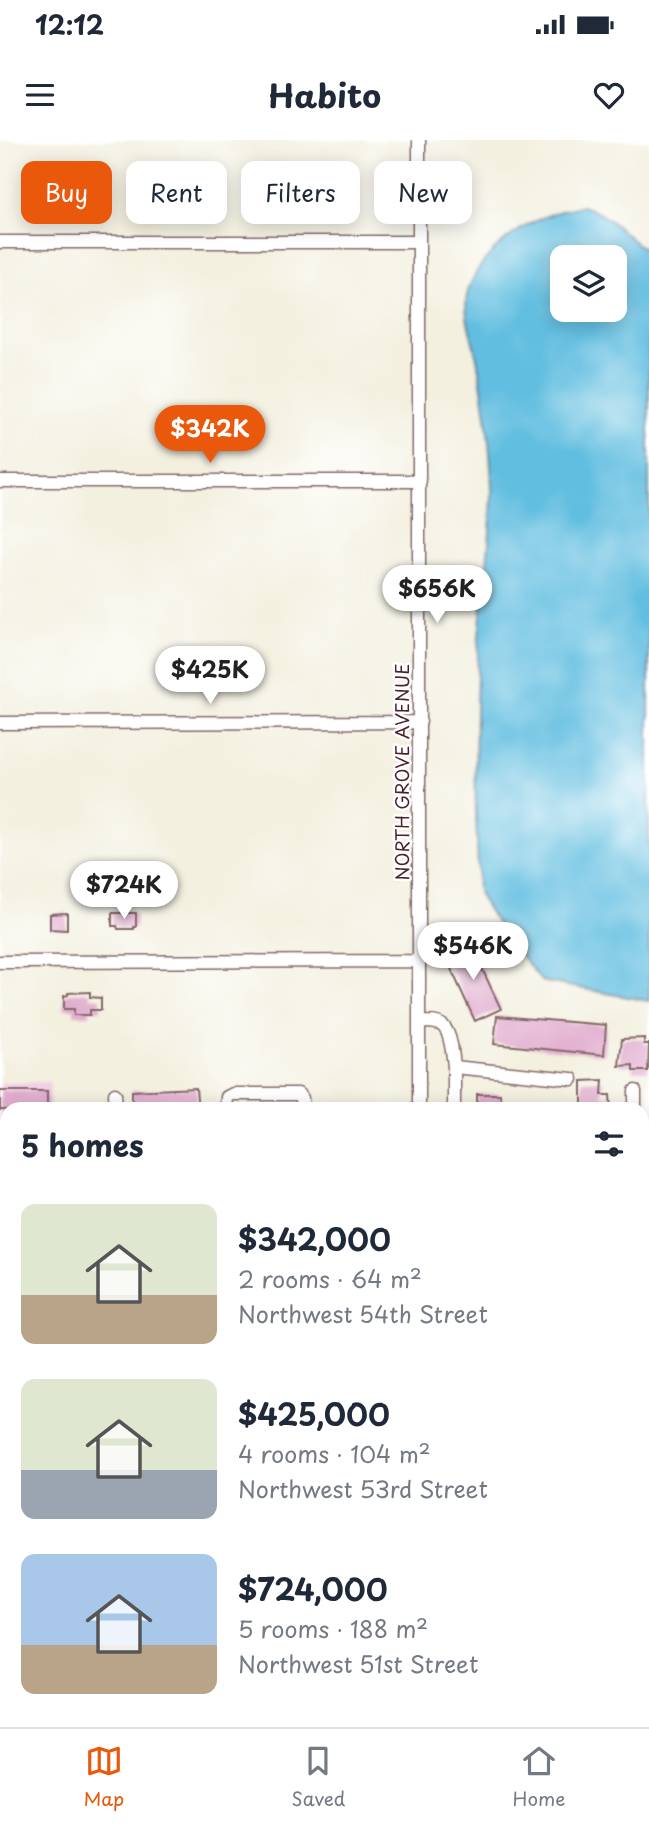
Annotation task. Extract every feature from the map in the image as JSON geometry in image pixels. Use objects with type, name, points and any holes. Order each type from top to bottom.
[{"type":"street","name":"NORTH GROVE AVENUE","points":[[419,140],[419,1102]]},
{"type":"street","points":[[0,242],[419,242]]},
{"type":"street","points":[[0,481],[420,481]]},
{"type":"street","points":[[0,723],[420,722]]},
{"type":"street","points":[[0,962],[420,961]]},
{"type":"street","points":[[419,1022],[436,1023],[446,1029],[453,1052],[454,1102]]},
{"type":"street","points":[[454,1067],[572,1079]]},
{"type":"street","points":[[635,1091],[635,1102]]},
{"type":"street","points":[[115,1094],[116,1102]]},
{"type":"street","points":[[226,1102],[230,1095],[298,1094],[302,1102]]},
{"type":"shaded area","points":[[50,1082],[50,1102],[0,1102],[0,1083]]},
{"type":"water","points":[[581,206],[591,209],[609,220],[649,253],[649,1001],[541,981],[498,925],[480,897],[478,888],[475,772],[477,682],[492,490],[485,411],[466,300],[475,274],[498,246],[529,224]]},
{"type":"building","points":[[67,913],[67,930],[50,929],[50,914]]},
{"type":"building","points":[[112,913],[136,913],[136,927],[118,929],[117,926],[112,926]]},
{"type":"building","points":[[470,943],[501,1009],[475,1021],[446,952]]},
{"type":"building","points":[[90,992],[90,997],[101,998],[101,1010],[90,1010],[90,1015],[74,1015],[74,1009],[64,1009],[64,996],[68,993]]},
{"type":"building","points":[[497,1016],[606,1025],[604,1055],[494,1044]]},
{"type":"building","points":[[644,1038],[644,1044],[649,1044],[648,1071],[633,1071],[633,1065],[619,1066],[622,1039]]},
{"type":"building","points":[[603,1080],[602,1095],[610,1095],[610,1102],[582,1102],[582,1081]]},
{"type":"building","points":[[196,1088],[197,1102],[132,1102],[132,1091]]},
{"type":"building","points":[[0,1091],[47,1091],[47,1102],[0,1102]]},
{"type":"building","points":[[477,1094],[500,1094],[500,1102],[477,1102]]}]
